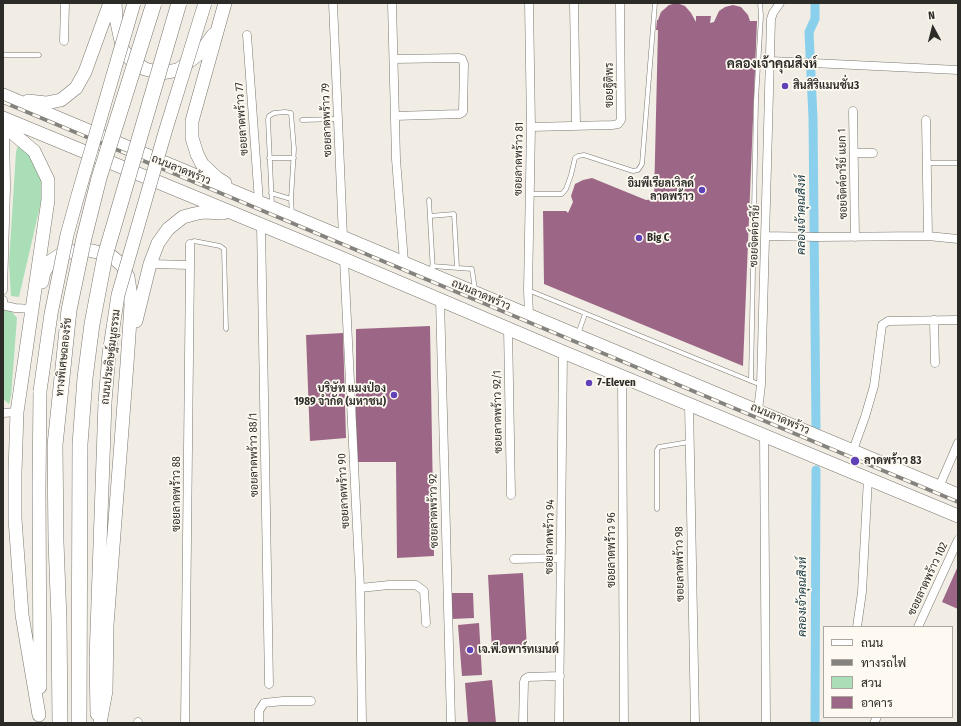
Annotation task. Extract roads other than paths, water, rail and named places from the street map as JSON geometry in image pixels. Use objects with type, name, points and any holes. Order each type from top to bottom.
[{"type":"highway","name":"ทางพิเศษฉลองรัช","points":[[60,723],[55,445],[69,310],[84,238],[99,178],[154,3]]},
{"type":"highway","name":"ทางพิเศษฉลองรัช","points":[[78,723],[80,444],[85,378],[92,324],[105,256],[179,3]]},
{"type":"main road","points":[[3,95],[21,100],[46,103],[62,100],[69,95],[76,88],[85,72],[110,3]]},
{"type":"main road","points":[[115,3],[116,18],[124,50],[131,60],[145,69],[161,72],[178,70],[200,53],[218,27]]},
{"type":"main road","points":[[39,719],[40,391],[51,314],[67,234],[134,3]]},
{"type":"main road","name":"ถนนประดิษฐ์มนูธรรม","points":[[97,723],[96,659],[105,402],[109,354],[118,295],[204,3]]},
{"type":"main road","points":[[225,3],[192,121],[192,138],[202,164],[217,178],[245,196]]},
{"type":"main road","name":"ถนนลาดพร้าว","points":[[3,95],[404,262],[433,270],[475,292],[958,495]]},
{"type":"main road","points":[[4,124],[34,151],[48,180],[48,200],[17,412],[15,519],[22,615],[39,719]]},
{"type":"main road","name":"ถนนลาดพร้าว","points":[[4,124],[114,164],[958,516]]},
{"type":"main road","points":[[114,164],[120,145]]},
{"type":"main road","points":[[141,176],[149,157]]},
{"type":"main road","points":[[127,364],[150,264],[158,242],[162,236],[173,224],[184,217],[204,212],[232,213]]},
{"type":"main road","points":[[30,328],[44,272],[51,261],[63,252],[88,250],[110,255],[122,265],[128,277],[131,305],[107,625],[106,691],[100,723]]},
{"type":"street","points":[[64,41],[65,3]]},
{"type":"street","name":"ซอยลาดพร้าว 79","points":[[332,3],[343,237]]},
{"type":"street","points":[[392,3],[396,159],[404,262]]},
{"type":"street","name":"ซอยลาดพร้าว 81","points":[[528,3],[531,127],[528,290],[529,315]]},
{"type":"street","points":[[574,3],[576,125]]},
{"type":"street","name":"ซอยฐิติพร","points":[[531,127],[612,125],[618,124],[621,120],[620,3]]},
{"type":"street","name":"ซอยจิตต์อารีย์","points":[[758,410],[761,385],[766,236],[771,19],[780,3]]},
{"type":"street","name":"ซอยลาดพร้าว 77","points":[[247,35],[259,202]]},
{"type":"street","points":[[394,59],[459,58],[462,59],[464,64],[463,112],[460,114],[395,116]]},
{"type":"street","points":[[770,61],[958,70]]},
{"type":"street","name":"ซอยจิตต์อารีย์ แยก 1","points":[[853,111],[855,237]]},
{"type":"street","points":[[926,120],[928,236]]},
{"type":"street","points":[[3,290],[6,187],[4,124]]},
{"type":"street","points":[[854,153],[873,153]]},
{"type":"street","name":"ซอยลาดพร้าว 88/1","points":[[261,225],[268,684]]},
{"type":"street","points":[[766,236],[928,236],[958,239]]},
{"type":"street","name":"ซอยลาดพร้าว 88","points":[[185,723],[190,244]]},
{"type":"street","name":"ซอยลาดพร้าว 90","points":[[344,259],[360,588],[362,723]]},
{"type":"street","points":[[150,264],[190,265]]},
{"type":"street","name":"ซอยลาดพร้าว 92","points":[[440,299],[451,723]]},
{"type":"street","points":[[3,300],[3,303],[6,306],[32,309]]},
{"type":"street","points":[[934,320],[935,363]]},
{"type":"street","points":[[853,450],[874,386],[882,326],[888,321],[958,320]]},
{"type":"street","name":"ซอยลาดพร้าว 92/1","points":[[508,328],[511,495]]},
{"type":"street","name":"ซอยลาดพร้าว 94","points":[[559,723],[563,352]]},
{"type":"street","name":"ซอยลาดพร้าว 96","points":[[622,376],[624,723]]},
{"type":"street","name":"ซอยลาดพร้าว 98","points":[[689,404],[695,723]]},
{"type":"street","points":[[3,413],[17,412]]},
{"type":"street","points":[[764,435],[766,723]]},
{"type":"street","points":[[939,487],[958,443]]},
{"type":"street","points":[[858,626],[862,592],[868,478]]},
{"type":"street","name":"ซอยลาดพร้าว 102","points":[[918,626],[958,540]]},
{"type":"street","points":[[514,559],[561,558]]},
{"type":"street","points":[[360,588],[389,585],[416,585],[424,591],[426,623]]},
{"type":"street","points":[[523,723],[525,679],[528,677],[560,676]]},
{"type":"street","points":[[259,723],[259,711],[264,703],[283,701],[312,701]]},
{"type":"lane","points":[[530,194],[562,194],[571,175],[575,158],[578,156],[584,155],[633,171],[638,170],[642,164],[655,3]]},
{"type":"lane","points":[[751,381],[756,100],[761,16],[760,3]]},
{"type":"lane","points":[[761,16],[771,19]]},
{"type":"lane","points":[[3,55],[39,55]]},
{"type":"lane","points":[[272,208],[269,116],[274,113],[285,112],[291,114],[294,158],[291,199],[293,216]]},
{"type":"lane","points":[[302,120],[338,120]]},
{"type":"lane","points":[[270,158],[294,158]]},
{"type":"lane","points":[[927,163],[958,163]]},
{"type":"lane","points":[[271,193],[291,199]]},
{"type":"lane","points":[[429,200],[433,270],[457,268],[472,269],[475,292]]},
{"type":"lane","points":[[430,216],[454,214],[457,268]]},
{"type":"lane","points":[[190,244],[194,241],[220,246],[224,249],[226,330]]},
{"type":"lane","points":[[528,290],[761,385]]},
{"type":"lane","points":[[577,335],[585,314]]},
{"type":"lane","points":[[657,509],[656,450],[659,447],[689,442]]},
{"type":"waterway","name":"คลองเจ้าคุณสิงห์","points":[[815,3],[815,19],[809,32],[813,118],[816,428]]},
{"type":"waterway","name":"คลองเจ้าคุณสิงห์","points":[[815,723],[816,470]]},
{"type":"railway","points":[[3,102],[958,502]]},
{"type":"place","name":"สินสิริแมนชั่น3","points":[[785,86]]},
{"type":"place","name":"อิมพีเรียลเวิลด์ ลาดพร้าว","points":[[702,190]]},
{"type":"place","name":"Big C","points":[[639,238]]},
{"type":"place","name":"7-Eleven","points":[[589,383]]},
{"type":"place","name":"บริษัท แมงป่อง 1989 จำกัด (มหาชน)","points":[[394,395]]},
{"type":"place","name":"ลาดพร้าว 83","points":[[855,461]]},
{"type":"place","name":"เจ.พี.อพาร์ทเมนต์","points":[[470,650]]},
{"type":"district","name":"คลองเจ้าคุณสิงห์","points":[[772,64]]}]
